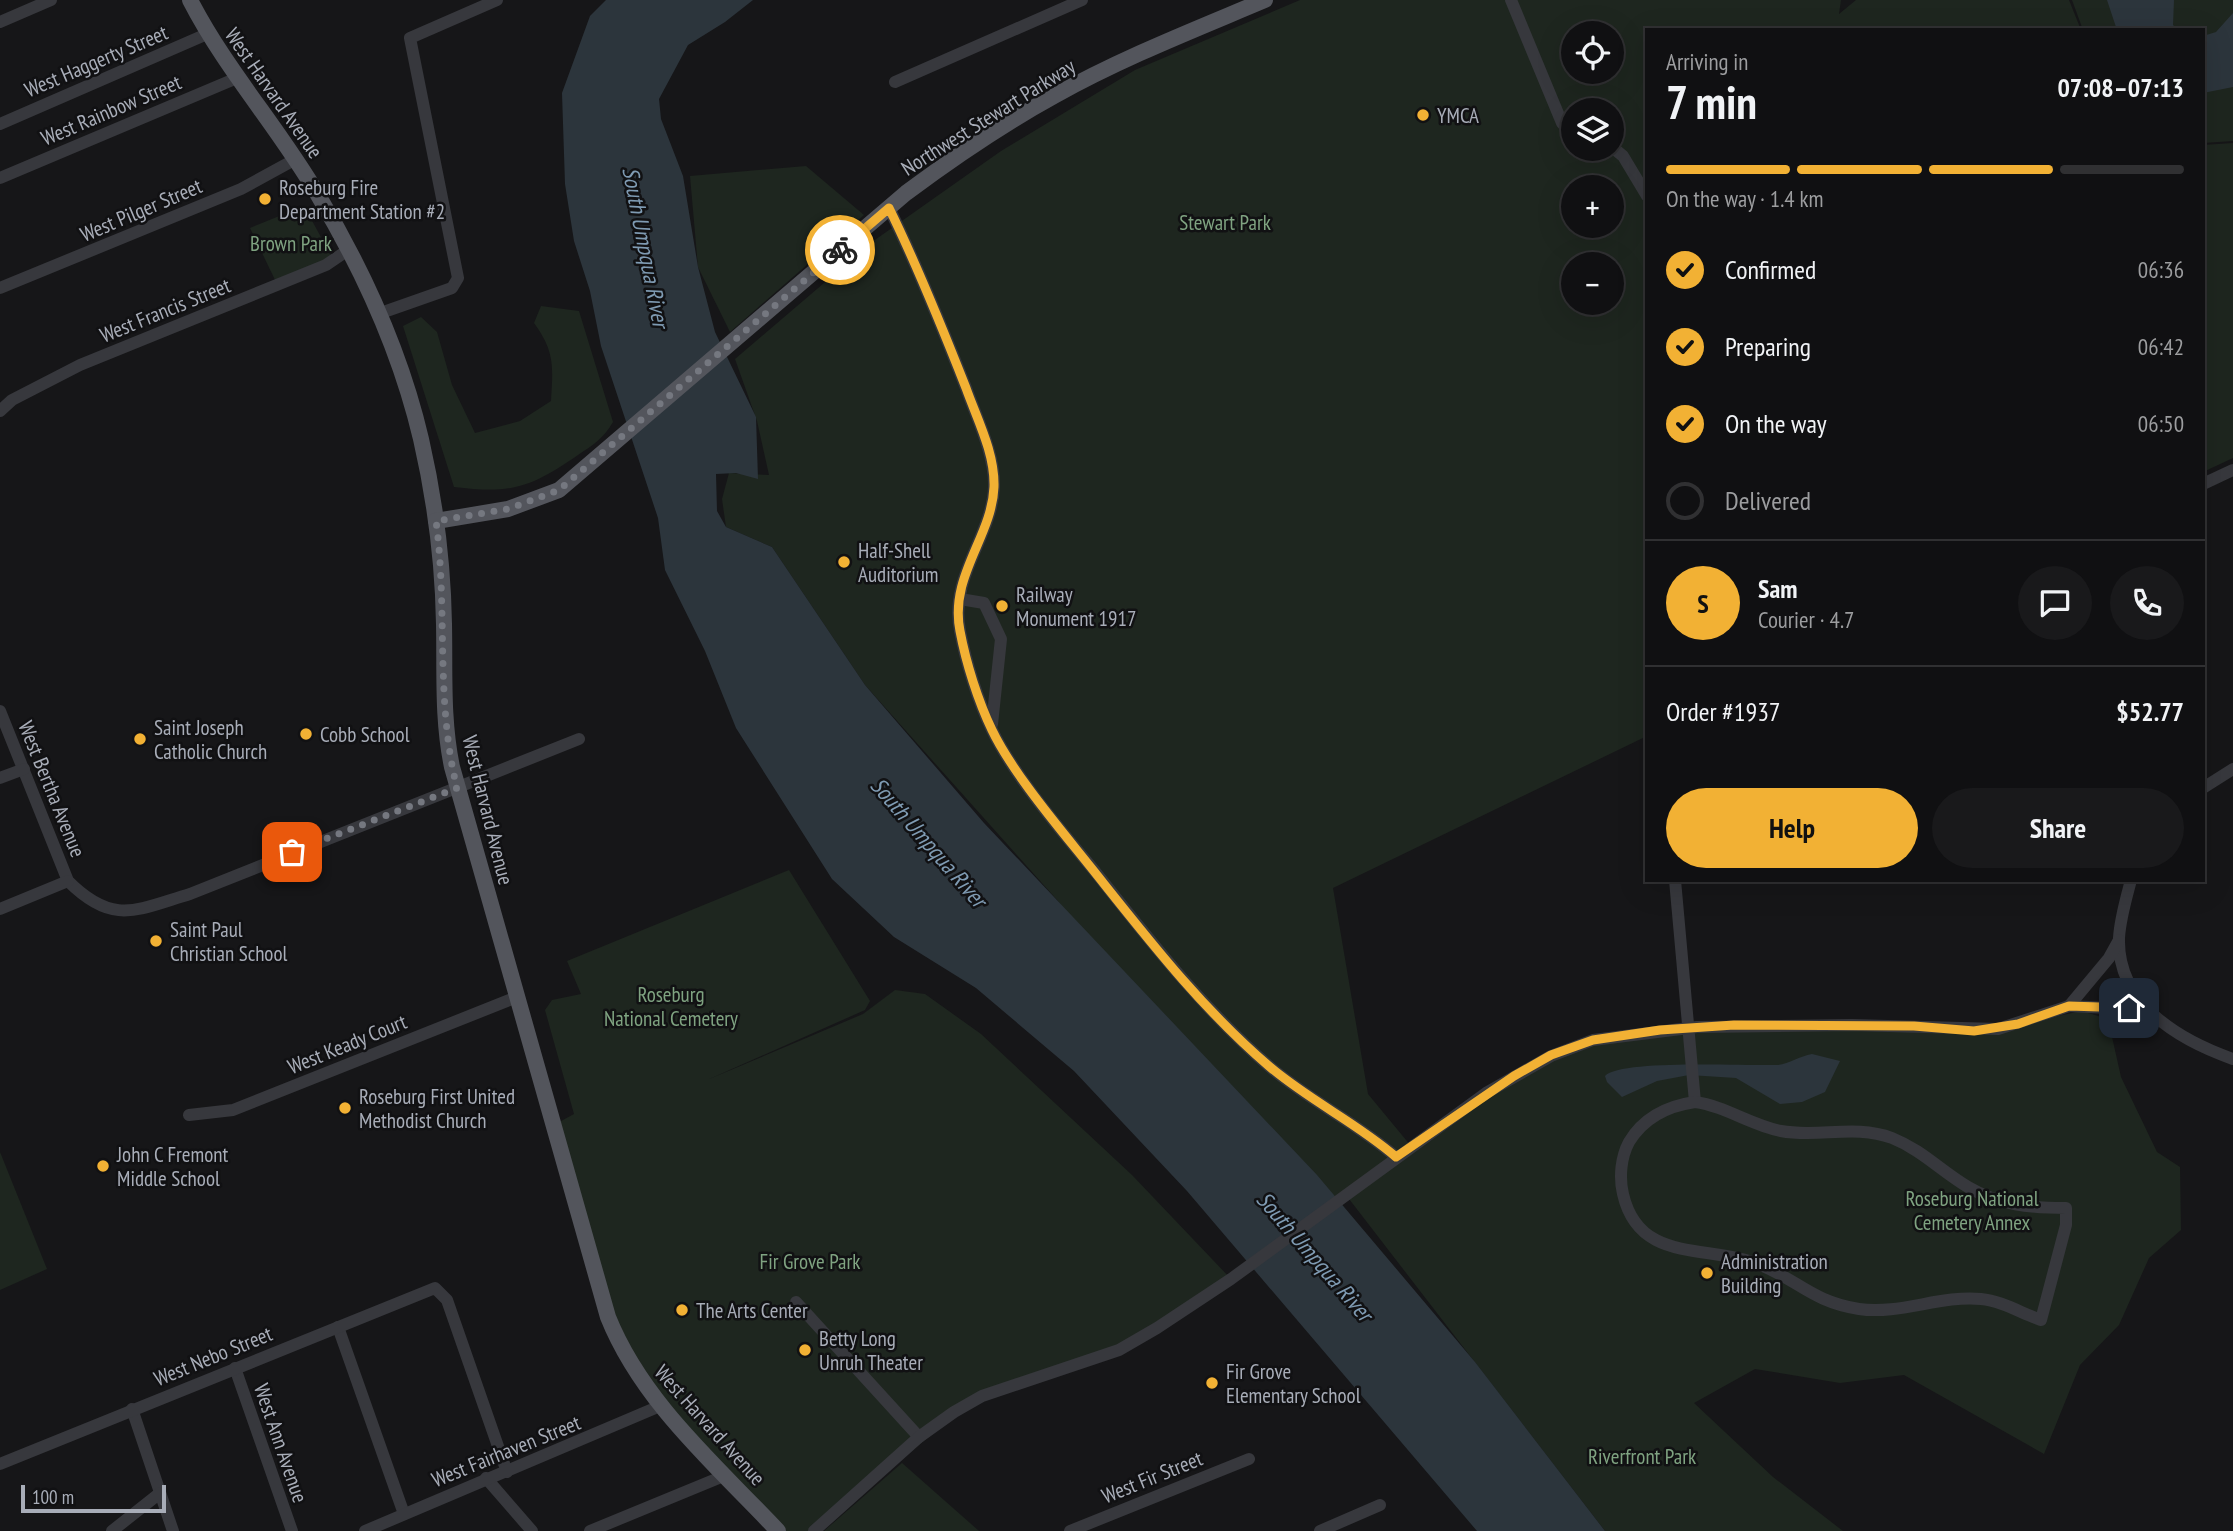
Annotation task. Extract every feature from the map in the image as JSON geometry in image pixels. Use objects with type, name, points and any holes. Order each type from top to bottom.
[{"type":"main road","name":"West Harvard Avenue","points":[[190,0],[207,34],[318,194],[378,314],[416,421],[436,521],[444,602],[445,722],[457,788],[608,1317],[630,1363],[660,1405],[778,1531]]},
{"type":"main road","name":"Northwest Stewart Parkway","points":[[436,521],[528,503],[572,482],[889,208],[936,171],[1054,96],[1147,50],[1265,0]]},
{"type":"street","points":[[0,22],[51,0]]},
{"type":"street","points":[[378,314],[452,288],[458,278],[410,38],[498,0]]},
{"type":"street","points":[[895,82],[1082,0]]},
{"type":"street","points":[[1511,0],[1561,121]]},
{"type":"street","name":"West Haggerty Street","points":[[0,124],[207,34]]},
{"type":"street","name":"West Rainbow Street","points":[[0,178],[237,78]]},
{"type":"street","points":[[1624,158],[1645,193]]},
{"type":"street","name":"West Pilger Street","points":[[0,288],[241,190],[294,160]]},
{"type":"street","points":[[889,208],[922,275],[981,426],[993,470],[994,490],[962,581],[960,599],[960,630],[992,729],[1065,836],[1203,1003],[1269,1066],[1320,1105],[1365,1131],[1396,1157]]},
{"type":"street","name":"West Francis Street","points":[[0,411],[12,400],[80,365],[326,265],[348,250]]},
{"type":"street","points":[[2205,483],[2233,470]]},
{"type":"street","points":[[960,599],[984,603],[1001,639],[992,729]]},
{"type":"street","name":"West Bertha Avenue","points":[[0,711],[68,881]]},
{"type":"street","points":[[0,909],[68,881],[86,899],[101,908],[135,910],[190,894],[579,739]]},
{"type":"street","points":[[0,778],[24,769]]},
{"type":"street","points":[[2205,787],[2233,769]]},
{"type":"street","points":[[1675,882],[1695,1102]]},
{"type":"street","points":[[2069,1006],[2109,958],[2119,940],[2131,882]]},
{"type":"street","points":[[2119,940],[2126,974],[2148,1010],[2182,1037],[2233,1059]]},
{"type":"street","name":"West Keady Court","points":[[189,1115],[233,1110],[517,997]]},
{"type":"street","points":[[814,1531],[919,1437],[982,1396],[1119,1350],[1178,1315],[1486,1093],[1551,1055],[1593,1040],[1689,1028],[1852,1025],[1974,1031],[2018,1024],[2069,1006],[2148,1010]]},
{"type":"street","points":[[1695,1102],[1708,1104],[1780,1131],[1841,1130],[1878,1134],[1924,1154],[1970,1188],[1996,1199],[2019,1205],[2066,1208],[2066,1225],[2041,1320],[1981,1299],[1940,1301],[1887,1310],[1849,1307],[1811,1295],[1748,1260],[1675,1249],[1654,1239],[1626,1208],[1621,1188],[1623,1158],[1636,1133],[1654,1115],[1668,1108],[1695,1102]]},
{"type":"street","name":"West Nebo Street","points":[[0,1464],[429,1289],[440,1290],[447,1300],[507,1472]]},
{"type":"street","points":[[796,1302],[919,1437]]},
{"type":"street","points":[[338,1327],[404,1514]]},
{"type":"street","name":"West Ann Avenue","points":[[235,1368],[292,1531]]},
{"type":"street","name":"West Fairhaven Street","points":[[365,1531],[660,1405]]},
{"type":"street","points":[[132,1409],[173,1531]]},
{"type":"street","name":"West Fir Street","points":[[1070,1531],[1249,1459]]},
{"type":"street","points":[[590,1531],[726,1475]]},
{"type":"street","points":[[486,1478],[532,1531]]},
{"type":"street","points":[[112,1531],[160,1493]]},
{"type":"street","points":[[1320,1531],[1380,1505]]},
{"type":"street","points":[[1353,1517],[1358,1531]]},
{"type":"green space","points":[[1300,0],[1841,0],[1839,14],[1856,0],[2069,0],[2080,28],[1645,28],[1645,737],[1333,888],[1368,1094],[1411,1146],[1486,1093],[1593,1040],[1660,1030],[2018,1024],[2082,1011],[2108,1019],[2121,1077],[2157,1152],[2180,1167],[2181,1230],[2149,1258],[2119,1325],[2080,1365],[2044,1454],[1904,1375],[1840,1383],[1755,1369],[1694,1403],[1773,1477],[1843,1531],[1605,1531],[1346,1195],[1298,1230],[1058,901],[865,685],[772,547],[726,527],[722,499],[729,473],[769,475],[757,421],[735,359],[872,242],[1001,151],[1135,70]]},
{"type":"green space","points":[[2072,0],[2233,0],[2233,141],[2205,143],[2205,28],[2082,28]]},
{"type":"green space","points":[[2233,143],[2233,458],[2205,471],[2205,145]]},
{"type":"green space","points":[[806,166],[864,215],[730,332],[698,267],[690,176]]},
{"type":"green space","name":"Brown Park","points":[[304,206],[334,261],[277,284],[250,228]]},
{"type":"green space","points":[[541,306],[579,311],[613,422],[593,444],[547,475],[533,481],[506,489],[454,487],[403,326],[421,317],[437,332],[452,385],[475,433],[520,421],[551,401],[551,360],[546,342],[534,323]]},
{"type":"green space","name":"Fir Grove Park","points":[[789,870],[870,1001],[865,1010],[707,1080],[863,1014],[895,990],[925,994],[981,1034],[1132,1175],[1231,1279],[1119,1350],[966,1406],[815,1531],[778,1531],[622,1350],[552,1126],[574,1114],[545,1010],[552,1000],[581,994],[567,961]]},
{"type":"green space","points":[[0,1152],[47,1269],[0,1290]]},
{"type":"green space","points":[[902,1463],[979,1531],[824,1531]]},
{"type":"water","name":"South Umpqua River","points":[[606,0],[753,0],[725,22],[688,45],[659,99],[661,119],[683,176],[698,267],[715,332],[756,417],[758,479],[736,473],[716,474],[717,511],[726,527],[772,547],[865,685],[984,823],[1317,1175],[1475,1362],[1605,1531],[1477,1531],[1187,1191],[1074,1071],[976,988],[894,937],[832,879],[736,728],[705,651],[665,570],[658,518],[601,346],[590,291],[574,241],[565,184],[562,93],[590,16]]},
{"type":"water","points":[[2107,0],[2174,0],[2173,25],[2176,28],[2116,28]]},
{"type":"water","points":[[2233,13],[2233,87],[2205,93],[2205,35],[2216,32]]},
{"type":"water","points":[[1812,1054],[1840,1061],[1825,1092],[1802,1102],[1780,1104],[1736,1078],[1689,1075],[1657,1081],[1622,1097],[1607,1082],[1605,1076],[1634,1067],[1658,1065],[1780,1065]]},
{"type":"way so far","points":[[292,852],[457,788],[447,745],[445,722],[443,591],[436,521],[508,509],[546,496],[572,482],[840,250]]},
{"type":"place","name":"YMCA","points":[[1423,115]]},
{"type":"place","name":"Roseburg Fire Department Station #2","points":[[265,199]]},
{"type":"place","name":"Half-Shell Auditorium","points":[[844,562]]},
{"type":"place","name":"Railway Monument 1917","points":[[1002,606]]},
{"type":"place","name":"Cobb School","points":[[306,734]]},
{"type":"place","name":"Saint Joseph Catholic Church","points":[[140,739]]},
{"type":"place","name":"Saint Paul Christian School","points":[[156,941]]},
{"type":"place","name":"Roseburg First United Methodist Church","points":[[345,1108]]},
{"type":"place","name":"John C Fremont Middle School","points":[[103,1166]]},
{"type":"place","name":"Administration Building","points":[[1707,1273]]},
{"type":"place","name":"The Arts Center","points":[[682,1310]]},
{"type":"place","name":"Betty Long Unruh Theater","points":[[805,1350]]},
{"type":"place","name":"Fir Grove Elementary School","points":[[1212,1383]]},
{"type":"route","points":[[840,250],[889,208],[922,275],[981,426],[993,470],[994,490],[962,581],[958,616],[966,653],[992,729],[1003,748],[1065,836],[1203,1003],[1269,1066],[1320,1105],[1359,1127],[1396,1157],[1514,1076],[1551,1055],[1593,1040],[1660,1030],[1734,1025],[1914,1026],[1974,1031],[2018,1024],[2069,1006],[2129,1008]]},
{"type":"park label","name":"Stewart Park","points":[[1225,222]]},
{"type":"park label","name":"Roseburg National Cemetery","points":[[671,1006]]},
{"type":"park label","name":"Roseburg National Cemetery Annex","points":[[1972,1210]]},
{"type":"park label","name":"Riverfront Park","points":[[1642,1456]]}]
